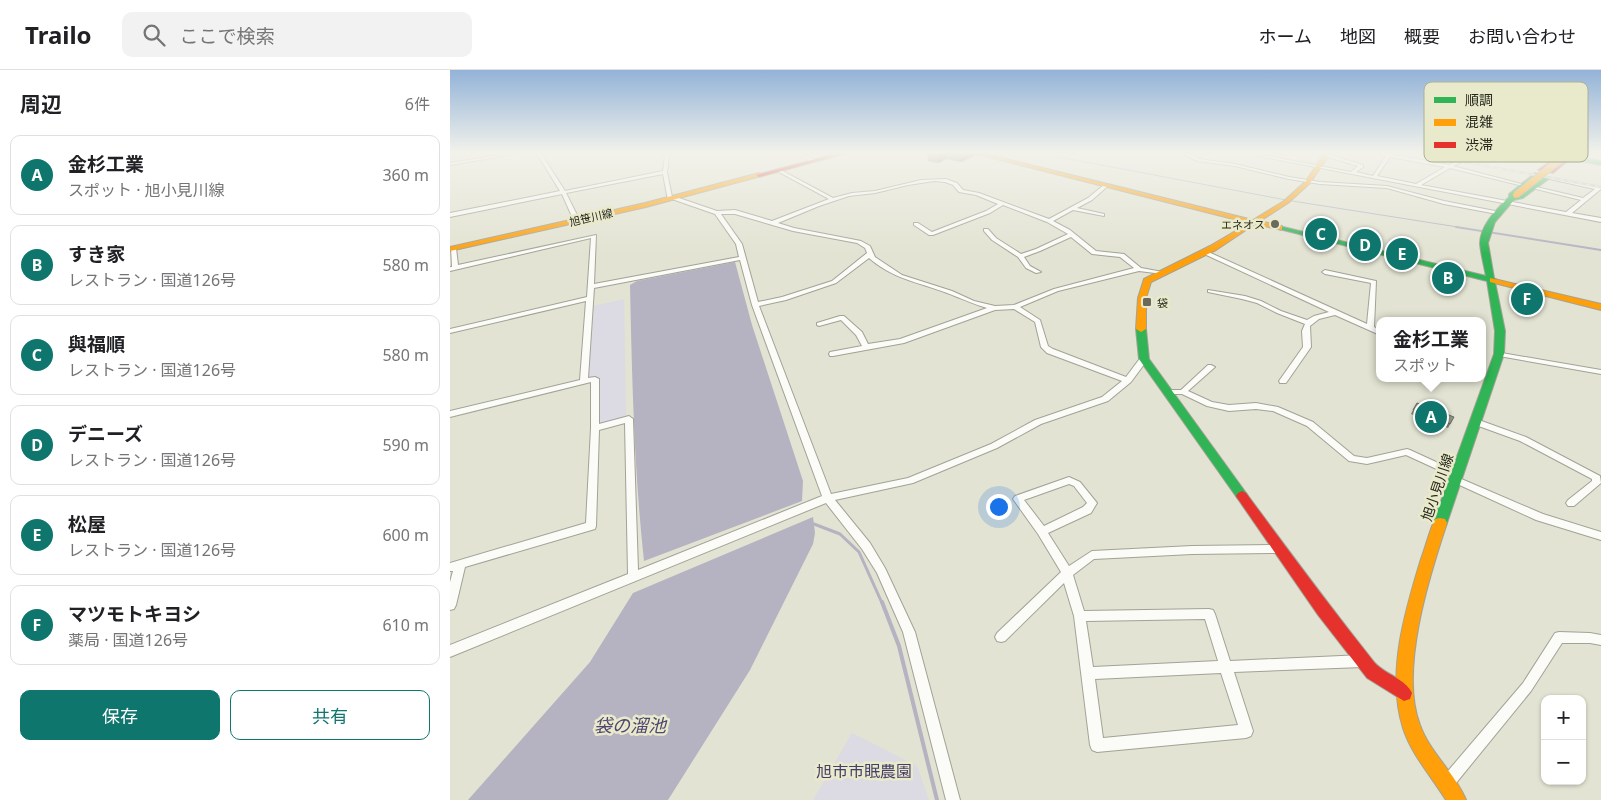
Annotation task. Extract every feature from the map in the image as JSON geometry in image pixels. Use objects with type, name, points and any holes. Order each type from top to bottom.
[{"type":"main road","name":"旭笹川線","points":[[451,249],[577,221],[718,186]]},
{"type":"main road","points":[[1111,186],[1601,307]]},
{"type":"main road","points":[[1303,186],[1288,200],[1255,222],[1204,252],[1147,281],[1142,293],[1142,345],[1144,359],[1212,451],[1323,610],[1373,673],[1404,693]]},
{"type":"main road","name":"旭小見川線","points":[[1486,380],[1499,354],[1500,330],[1484,242],[1485,232],[1497,212],[1528,186]]},
{"type":"main road","points":[[1512,199],[1511,195],[1529,186]]},
{"type":"main road","name":"旭小見川線","points":[[1457,800],[1412,729],[1406,710],[1404,693],[1410,633],[1425,566],[1476,422],[1486,382]]},
{"type":"street","points":[[559,186],[577,221]]},
{"type":"street","points":[[450,215],[593,186]]},
{"type":"street","points":[[669,186],[672,198],[717,213],[734,212],[793,229],[866,244],[874,259],[907,279],[994,308]]},
{"type":"street","points":[[808,186],[834,200]]},
{"type":"street","points":[[773,223],[845,196],[877,192],[896,186]]},
{"type":"street","points":[[957,186],[961,191],[1003,203],[1049,221],[1072,234],[1094,253],[1122,255],[1139,269]]},
{"type":"street","points":[[1049,221],[1073,209],[1105,186]]},
{"type":"street","points":[[1372,186],[1387,187],[1444,202],[1497,212]]},
{"type":"street","points":[[1417,186],[1512,199],[1567,214],[1601,220]]},
{"type":"street","points":[[1529,186],[1585,200]]},
{"type":"street","points":[[1567,214],[1599,188],[1589,186]]},
{"type":"street","points":[[916,224],[931,234],[988,212],[1003,203]]},
{"type":"street","points":[[1073,209],[1102,215]]},
{"type":"street","points":[[717,213],[734,236],[743,258],[755,305],[828,498],[866,546],[881,570],[909,632],[954,800]]},
{"type":"street","points":[[986,230],[994,240],[1020,256],[1028,267],[1038,272]]},
{"type":"street","points":[[1020,256],[1072,234]]},
{"type":"street","points":[[451,249],[453,268],[594,236],[584,381]]},
{"type":"street","points":[[1204,252],[1376,331]]},
{"type":"street","points":[[755,305],[784,299],[834,282],[870,254]]},
{"type":"street","points":[[590,287],[743,258]]},
{"type":"street","points":[[833,354],[901,341],[994,308],[1015,307],[1056,290],[1139,269],[1161,273]]},
{"type":"street","points":[[1325,272],[1374,282],[1370,328]]},
{"type":"street","points":[[1210,291],[1259,302],[1308,323]]},
{"type":"street","points":[[450,331],[589,298]]},
{"type":"street","points":[[1015,307],[1038,321],[1045,347],[1050,351],[1128,380]]},
{"type":"street","points":[[1283,381],[1307,348],[1309,342],[1306,332],[1308,323],[1311,320],[1334,312]]},
{"type":"street","points":[[819,324],[842,317],[859,334],[866,347]]},
{"type":"street","points":[[1499,354],[1601,372]]},
{"type":"street","points":[[450,651],[828,498],[910,481],[928,474],[994,446],[1038,422],[1105,399],[1128,380],[1144,359]]},
{"type":"street","points":[[1183,392],[1211,367]]},
{"type":"street","points":[[450,414],[595,379],[591,526],[455,566],[450,605]]},
{"type":"street","points":[[1167,392],[1183,392],[1210,404],[1229,408],[1256,406],[1275,409],[1310,424],[1352,458],[1367,461],[1407,452],[1456,478],[1540,517],[1601,536]]},
{"type":"street","points":[[595,428],[629,420],[634,576]]},
{"type":"street","points":[[1476,422],[1523,439],[1598,478],[1596,483],[1571,503]]},
{"type":"street","points":[[1042,532],[1087,510],[1092,503],[1077,484],[1069,480],[1018,499],[1042,532],[1067,573],[1080,616],[1097,745],[1246,731],[1224,667],[1209,614],[1080,616]]},
{"type":"street","points":[[1001,637],[1067,573],[1092,555],[1192,550],[1281,549]]},
{"type":"street","points":[[1447,783],[1527,688],[1559,637],[1601,640]]},
{"type":"street","points":[[1087,673],[1363,661]]},
{"type":"green space","points":[[624,299],[626,418],[599,425],[598,377],[588,379],[593,306]]},
{"type":"green space","name":"旭市市眠農園","points":[[852,733],[917,766],[929,800],[813,800]]},
{"type":"water","points":[[735,262],[752,325],[803,481],[802,501],[644,561],[636,458],[630,285],[637,281]]},
{"type":"water","name":"袋の溜池","points":[[813,517],[815,533],[813,544],[750,670],[668,800],[468,800],[590,662],[633,593]]},
{"type":"building","points":[[1417,403],[1454,417],[1450,424],[1413,410]]},
{"type":"waterway","points":[[1213,186],[1286,200],[1464,228]]},
{"type":"waterway","points":[[1456,227],[1601,250]]},
{"type":"waterway","points":[[814,524],[840,534],[859,552],[882,603]]},
{"type":"waterway","points":[[882,602],[899,646],[937,800]]},
{"type":"railway","points":[[1596,186],[1601,187]]},
{"type":"traffic: fast","points":[[1522,186],[1511,195],[1513,198],[1521,197],[1536,186]]},
{"type":"traffic: fast","points":[[1440,523],[1499,354],[1500,331],[1484,243],[1491,222],[1516,195]]},
{"type":"traffic: fast","points":[[1279,228],[1493,280]]},
{"type":"traffic: fast","points":[[1141,329],[1144,359],[1242,496]]},
{"type":"traffic: slow","points":[[450,249],[646,205],[717,186]]},
{"type":"traffic: slow","points":[[1110,186],[1279,228]]},
{"type":"traffic: slow","points":[[1141,329],[1142,298],[1147,281],[1213,248],[1286,202],[1304,186]]},
{"type":"traffic: slow","points":[[1516,195],[1527,186]]},
{"type":"traffic: slow","points":[[1493,280],[1601,307]]},
{"type":"traffic: slow","points":[[1440,523],[1425,569],[1411,626],[1405,683],[1406,708],[1416,737],[1457,800]]},
{"type":"traffic: jam","points":[[1242,496],[1323,610],[1373,673],[1404,693]]},
{"type":"place","name":"エネオス","points":[[1275,224]]},
{"type":"place","name":"與福順","points":[[1321,234]]},
{"type":"place","name":"デニーズ","points":[[1365,245]]},
{"type":"place","name":"松屋","points":[[1402,254]]},
{"type":"place","name":"すき家","points":[[1448,278]]},
{"type":"place","name":"マツモトキヨシ","points":[[1527,299]]},
{"type":"place","name":"袋","points":[[1147,302]]},
{"type":"place","name":"金杉工業","points":[[1431,417]]}]
